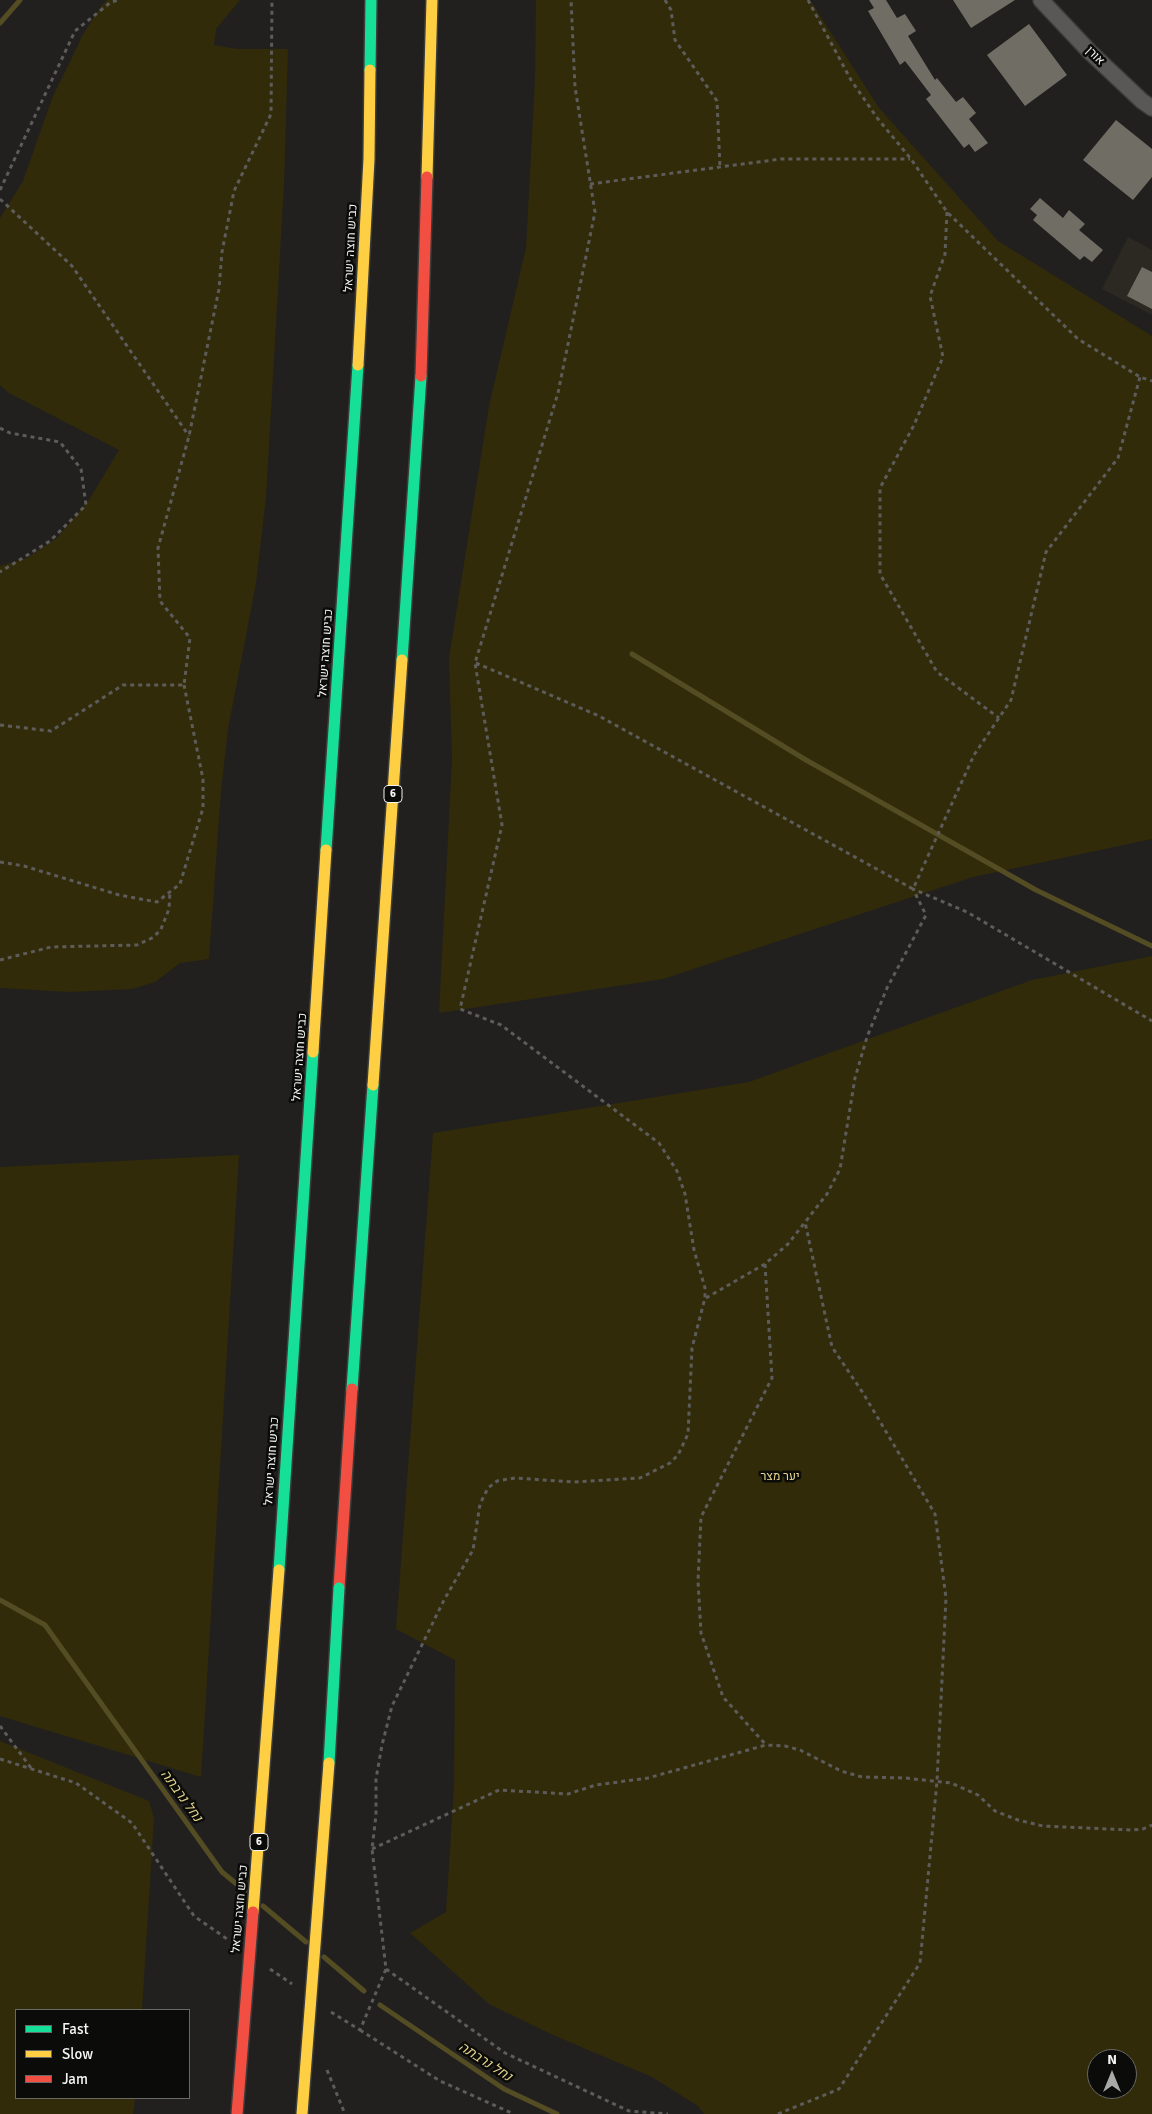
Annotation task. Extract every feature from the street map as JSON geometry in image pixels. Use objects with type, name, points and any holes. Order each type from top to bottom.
[{"type":"highway","name":"כביש חוצה ישראל","points":[[237,2114],[279,1570],[360,338],[369,159],[371,0]]},
{"type":"highway","name":"6","points":[[302,2114],[331,1734],[339,1588],[422,363],[432,0]]},
{"type":"street","name":"אורן","points":[[1041,0],[1096,57],[1152,108]]},
{"type":"path","points":[[0,190],[75,31],[111,2],[119,0]]},
{"type":"path","points":[[0,862],[24,866],[119,895],[157,902],[180,884],[202,808],[203,779],[184,686],[190,638],[160,601],[158,548],[189,436],[219,289],[222,252],[234,191],[271,114],[272,0]]},
{"type":"path","points":[[360,2030],[386,1969],[372,1849],[376,1815],[376,1779],[382,1745],[392,1706],[444,1600],[473,1550],[480,1504],[488,1488],[497,1482],[515,1478],[573,1482],[640,1478],[670,1463],[678,1455],[688,1434],[692,1348],[705,1298],[705,1288],[694,1250],[685,1194],[676,1172],[659,1143],[501,1025],[460,1009],[502,825],[475,663],[558,393],[594,212],[575,87],[571,0]]},
{"type":"path","points":[[664,0],[672,10],[675,40],[717,100],[720,167]]},
{"type":"path","points":[[808,0],[851,80],[878,119],[911,159],[947,212],[1078,339],[1140,377],[1152,381]]},
{"type":"path","points":[[590,184],[781,159],[911,159]]},
{"type":"path","points":[[0,199],[72,266],[189,436]]},
{"type":"path","points":[[947,212],[945,254],[930,296],[943,358],[914,425],[880,488],[880,574],[937,672],[999,718]]},
{"type":"path","points":[[913,889],[974,756],[1011,700],[1046,552],[1118,458],[1140,377]]},
{"type":"path","points":[[0,428],[10,433],[60,442],[81,469],[86,505],[50,541],[0,572]]},
{"type":"path","points":[[475,663],[599,716],[913,889],[967,912],[1152,1021]]},
{"type":"path","points":[[0,724],[50,731],[123,685],[184,686]]},
{"type":"path","points":[[705,1298],[765,1264],[788,1244],[827,1194],[840,1169],[855,1078],[867,1037],[887,988],[926,915],[913,889]]},
{"type":"path","points":[[0,960],[50,947],[137,944],[154,937],[161,929],[169,909],[170,892]]},
{"type":"path","points":[[778,2114],[839,2089],[920,1963],[937,1782],[946,1598],[936,1514],[863,1393],[832,1348],[805,1222]]},
{"type":"path","points":[[765,1264],[772,1378],[702,1517],[698,1581],[702,1633],[723,1697],[766,1746]]},
{"type":"path","points":[[0,1726],[31,1769]]},
{"type":"path","points":[[372,1849],[499,1790],[568,1794],[596,1785],[648,1778],[766,1746],[785,1746],[800,1750],[841,1770],[862,1777],[951,1783],[978,1795],[995,1811],[1018,1820],[1043,1826],[1131,1830],[1152,1826]]},
{"type":"path","points":[[0,1759],[76,1783],[132,1823],[194,1916],[235,1944]]},
{"type":"path","points":[[267,1967],[300,1990]]},
{"type":"path","points":[[386,1969],[505,2053],[629,2111],[668,2114]]},
{"type":"path","points":[[324,2007],[440,2081],[514,2114]]},
{"type":"path","points":[[331,2022],[332,2013]]},
{"type":"path","points":[[326,2066],[344,2114]]},
{"type":"shaded area","points":[[1128,237],[1152,250],[1152,315],[1102,289]]},
{"type":"green space","points":[[107,0],[240,0],[216,29],[214,45],[237,49],[288,49],[284,184],[266,497],[256,583],[228,729],[221,791],[209,959],[180,963],[155,982],[132,989],[70,992],[0,988],[0,566],[27,558],[57,538],[89,500],[119,450],[9,393],[0,385],[0,218],[23,181],[53,96],[82,36],[101,6]]},
{"type":"green space","points":[[536,0],[810,0],[879,108],[998,241],[1152,336],[1152,839],[973,877],[663,979],[439,1013],[452,760],[449,658],[489,406],[526,248],[535,80]]},
{"type":"green space","name":"יער מצר","points":[[1152,956],[1152,2114],[704,2114],[698,2106],[652,2077],[553,2035],[489,2004],[410,1933],[446,1912],[454,1787],[455,1660],[396,1629],[433,1133],[749,1082],[1032,980]]},
{"type":"green space","points":[[239,1155],[201,1777],[0,1716],[0,1167]]},
{"type":"green space","points":[[0,1741],[149,1801],[154,1818],[142,2009],[15,2009],[15,2099],[135,2099],[133,2114],[0,2114]]},
{"type":"building","points":[[869,0],[886,0],[897,18],[905,14],[916,31],[908,36],[935,80],[937,78],[956,102],[963,97],[976,113],[969,119],[988,143],[975,152],[969,144],[964,148],[926,99],[931,95],[905,61],[900,65],[868,11],[874,8]]},
{"type":"building","points":[[953,0],[1015,0],[971,28]]},
{"type":"building","points":[[1029,24],[1067,75],[1025,106],[987,55]]},
{"type":"building","points":[[1116,120],[1152,149],[1152,177],[1133,200],[1083,160]]},
{"type":"building","points":[[1040,198],[1063,218],[1069,210],[1085,224],[1079,230],[1103,250],[1092,262],[1084,256],[1080,260],[1033,220],[1037,215],[1030,209]]},
{"type":"building","points":[[1142,267],[1152,272],[1152,309],[1127,296]]},
{"type":"waterway","points":[[0,23],[20,0]]},
{"type":"waterway","points":[[632,654],[806,760],[1036,890],[1152,946]]},
{"type":"waterway","name":"נחל נרבתה","points":[[0,1600],[45,1625],[222,1872],[245,1891]]},
{"type":"waterway","name":"נחל נרבתה","points":[[263,1906],[306,1942]]},
{"type":"waterway","name":"נחל נרבתה","points":[[324,1957],[364,1991]]},
{"type":"waterway","name":"נחל נרבתה","points":[[380,2005],[504,2089],[557,2114]]},
{"type":"traffic: fast","points":[[370,70],[371,0]]},
{"type":"traffic: fast","points":[[326,850],[358,365]]},
{"type":"traffic: fast","points":[[402,660],[421,376]]},
{"type":"traffic: fast","points":[[279,1570],[313,1052]]},
{"type":"traffic: fast","points":[[352,1389],[373,1085]]},
{"type":"traffic: fast","points":[[329,1763],[339,1588]]},
{"type":"traffic: slow","points":[[427,177],[432,0]]},
{"type":"traffic: slow","points":[[358,365],[369,159],[370,70]]},
{"type":"traffic: slow","points":[[373,1085],[402,660]]},
{"type":"traffic: slow","points":[[313,1052],[326,850]]},
{"type":"traffic: slow","points":[[253,1912],[279,1570]]},
{"type":"traffic: slow","points":[[302,2114],[329,1763]]},
{"type":"traffic: jam","points":[[421,376],[427,177]]},
{"type":"traffic: jam","points":[[339,1588],[352,1389]]},
{"type":"traffic: jam","points":[[237,2114],[253,1912]]}]
